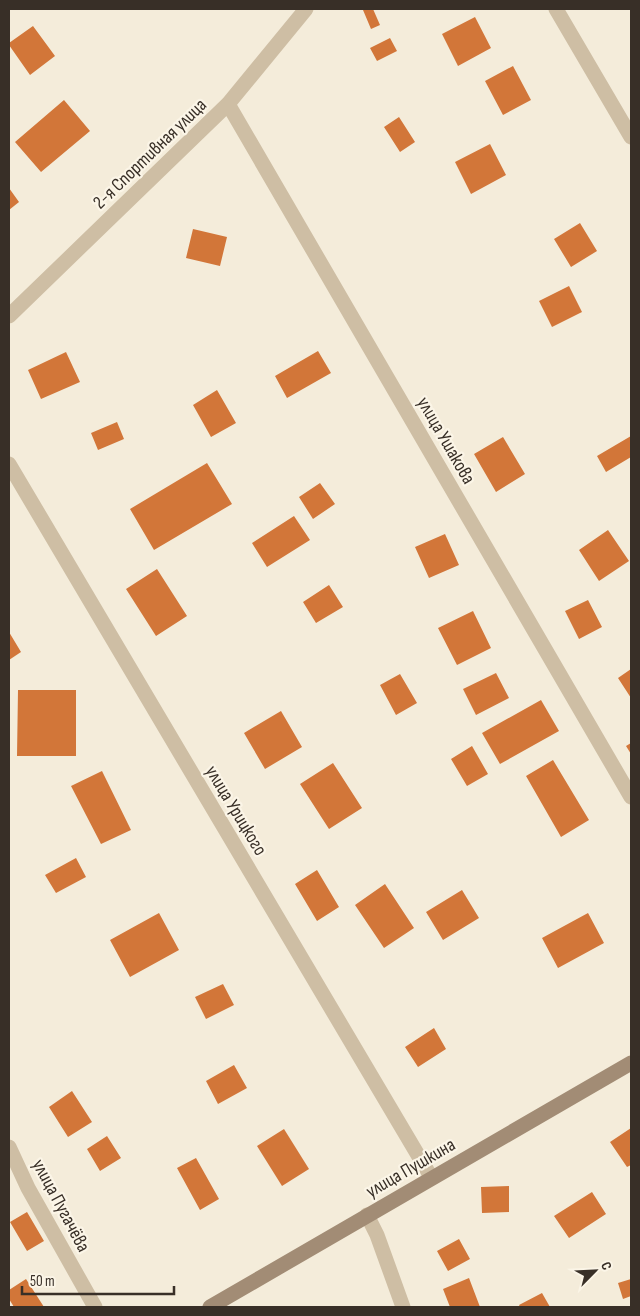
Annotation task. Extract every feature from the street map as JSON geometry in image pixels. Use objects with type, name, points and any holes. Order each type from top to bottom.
[{"type":"main road","name":"улица Пушкина","points":[[210,1307],[631,1063]]},
{"type":"street","name":"2-я Спортивная улица","points":[[9,316],[228,104],[306,9]]},
{"type":"street","points":[[556,9],[631,137]]},
{"type":"street","name":"улица Ушакова","points":[[228,104],[631,797]]},
{"type":"street","name":"улица Урицкого","points":[[9,464],[432,1178]]},
{"type":"street","name":"улица Пугачёва","points":[[9,1147],[28,1188],[95,1307]]},
{"type":"street","points":[[367,1215],[377,1235],[403,1307]]},
{"type":"building","points":[[373,9],[380,25],[371,29],[363,10]]},
{"type":"building","points":[[475,17],[491,48],[458,66],[442,34]]},
{"type":"building","points":[[33,26],[55,56],[30,75],[9,43]]},
{"type":"building","points":[[390,38],[397,51],[377,61],[370,48]]},
{"type":"building","points":[[513,66],[531,100],[503,115],[485,81]]},
{"type":"building","points":[[64,100],[90,131],[41,172],[15,142]]},
{"type":"building","points":[[399,117],[415,142],[400,152],[384,127]]},
{"type":"building","points":[[490,144],[506,175],[471,194],[455,162]]},
{"type":"building","points":[[9,188],[19,202],[9,210]]},
{"type":"building","points":[[580,223],[597,251],[571,267],[554,239]]},
{"type":"building","points":[[193,229],[227,237],[220,266],[186,258]]},
{"type":"building","points":[[569,286],[582,312],[552,327],[539,301]]},
{"type":"building","points":[[318,351],[331,373],[287,398],[275,376]]},
{"type":"building","points":[[66,352],[80,382],[41,399],[28,370]]},
{"type":"building","points":[[217,390],[236,423],[211,437],[193,405]]},
{"type":"building","points":[[117,422],[124,439],[98,450],[91,433]]},
{"type":"building","points":[[631,436],[631,457],[606,472],[597,456]]},
{"type":"building","points":[[503,437],[525,474],[496,492],[474,454]]},
{"type":"building","points":[[207,463],[232,504],[154,550],[130,509]]},
{"type":"building","points":[[320,483],[335,504],[313,519],[299,497]]},
{"type":"building","points":[[294,516],[310,540],[267,567],[252,543]]},
{"type":"building","points":[[608,530],[629,561],[599,581],[579,550]]},
{"type":"building","points":[[445,534],[459,565],[429,578],[415,547]]},
{"type":"building","points":[[157,569],[187,616],[156,636],[126,589]]},
{"type":"building","points":[[329,585],[343,607],[316,623],[303,602]]},
{"type":"building","points":[[588,600],[602,627],[579,639],[565,611]]},
{"type":"building","points":[[473,611],[491,648],[457,665],[438,628]]},
{"type":"building","points":[[9,632],[21,652],[9,660]]},
{"type":"building","points":[[631,669],[631,698],[618,678]]},
{"type":"building","points":[[496,673],[509,698],[476,715],[463,689]]},
{"type":"building","points":[[400,674],[417,703],[396,715],[380,685]]},
{"type":"building","points":[[18,690],[76,690],[76,756],[17,756]]},
{"type":"building","points":[[541,700],[559,731],[500,764],[482,733]]},
{"type":"building","points":[[281,711],[302,747],[265,769],[244,733]]},
{"type":"building","points":[[631,743],[631,754],[626,746]]},
{"type":"building","points":[[472,746],[488,774],[467,786],[451,759]]},
{"type":"building","points":[[553,760],[589,820],[561,837],[526,776]]},
{"type":"building","points":[[333,763],[362,808],[329,829],[300,784]]},
{"type":"building","points":[[102,771],[131,830],[101,844],[71,786]]},
{"type":"building","points":[[76,858],[86,877],[56,893],[45,875]]},
{"type":"building","points":[[317,870],[339,907],[317,921],[295,884]]},
{"type":"building","points":[[385,884],[414,928],[384,948],[355,905]]},
{"type":"building","points":[[462,890],[479,918],[443,940],[426,912]]},
{"type":"building","points":[[159,913],[179,950],[130,977],[110,940]]},
{"type":"building","points":[[588,913],[604,943],[558,968],[542,938]]},
{"type":"building","points":[[223,984],[234,1005],[206,1019],[195,997]]},
{"type":"building","points":[[434,1028],[446,1049],[418,1067],[405,1047]]},
{"type":"building","points":[[234,1065],[247,1088],[218,1104],[206,1081]]},
{"type":"building","points":[[72,1091],[92,1122],[68,1137],[49,1107]]},
{"type":"building","points":[[631,1128],[631,1165],[627,1167],[610,1142]]},
{"type":"building","points":[[284,1129],[309,1169],[282,1186],[257,1146]]},
{"type":"building","points":[[107,1136],[121,1158],[100,1171],[87,1149]]},
{"type":"building","points":[[196,1158],[219,1199],[200,1210],[177,1168]]},
{"type":"building","points":[[509,1186],[509,1212],[482,1213],[481,1187]]},
{"type":"building","points":[[592,1192],[606,1214],[569,1238],[554,1216]]},
{"type":"building","points":[[27,1212],[44,1241],[27,1251],[10,1222]]},
{"type":"building","points":[[459,1239],[470,1259],[448,1271],[437,1251]]},
{"type":"building","points":[[469,1278],[480,1307],[450,1307],[443,1289]]},
{"type":"building","points":[[26,1279],[44,1307],[14,1307],[9,1299],[9,1290]]},
{"type":"building","points":[[631,1279],[631,1296],[623,1299],[618,1283]]},
{"type":"building","points":[[542,1293],[550,1307],[520,1307],[519,1305]]}]
